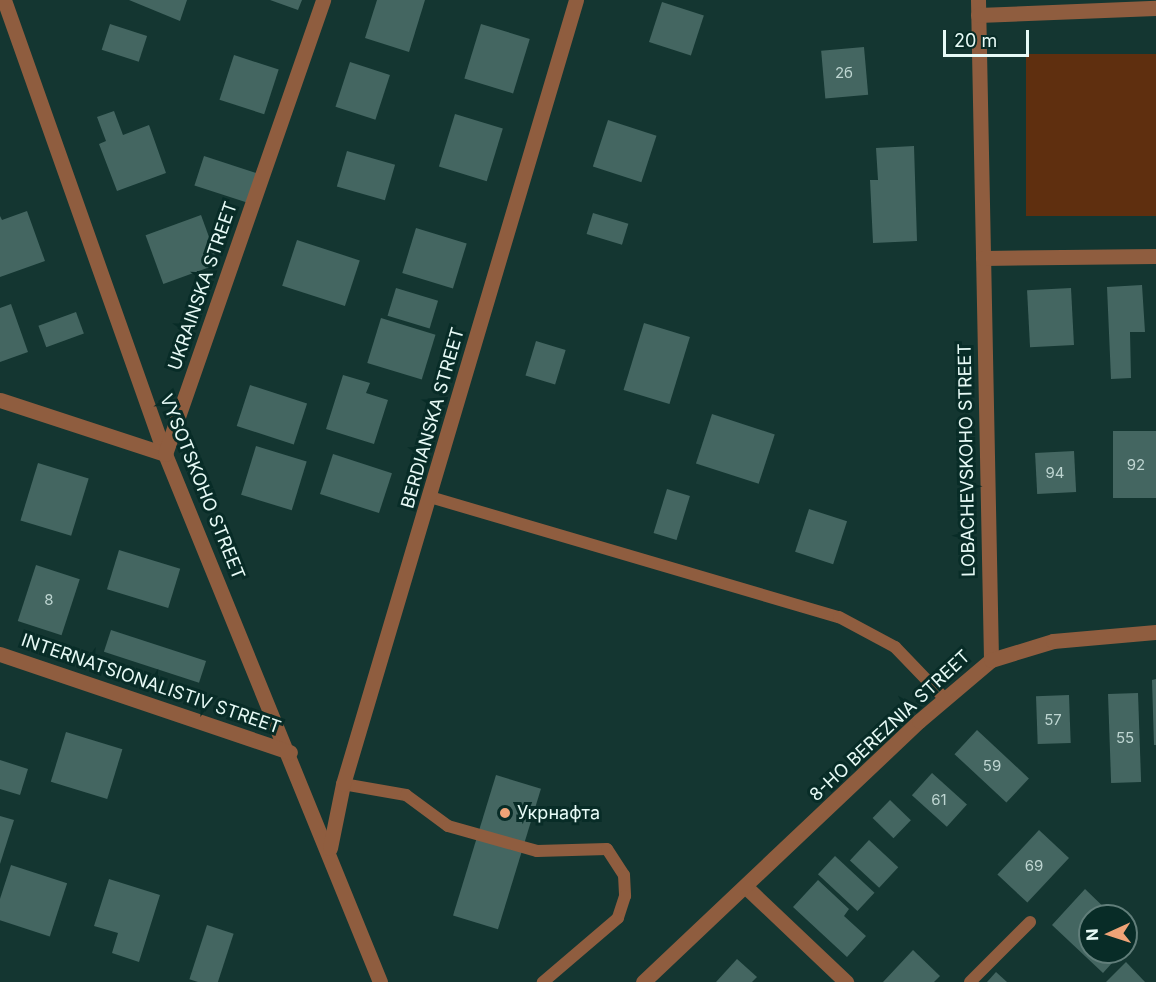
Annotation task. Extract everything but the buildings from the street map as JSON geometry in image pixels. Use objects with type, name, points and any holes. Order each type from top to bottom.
[{"type":"street","name":"VYSOTSKOHO STREET","points":[[4,0],[165,454],[330,848],[381,982]]},
{"type":"street","name":"UKRAINSKA STREET","points":[[165,454],[323,0]]},
{"type":"street","name":"BERDIANSKA STREET","points":[[330,848],[343,784],[576,0]]},
{"type":"street","name":"LOBACHEVSKOHO STREET","points":[[991,660],[978,8],[1156,9]]},
{"type":"street","points":[[983,258],[1156,256]]},
{"type":"street","points":[[0,400],[165,454]]},
{"type":"street","name":"8-HO BEREZNIA STREET","points":[[643,982],[747,888],[945,699],[991,660],[1053,642],[1156,632]]},
{"type":"street","name":"INTERNATSIONALISTIV STREET","points":[[0,654],[290,752]]},
{"type":"street","points":[[747,888],[846,982]]},
{"type":"lane","points":[[430,497],[839,616],[895,647],[945,699]]},
{"type":"lane","points":[[343,784],[406,795],[448,826],[537,851],[606,849],[624,875],[618,918],[543,982]]},
{"type":"lane","points":[[970,982],[1030,922]]},
{"type":"shaded area","points":[[1026,54],[1156,54],[1156,216],[1026,216]]},
{"type":"place","name":"Укрнафта","points":[[505,813]]}]
